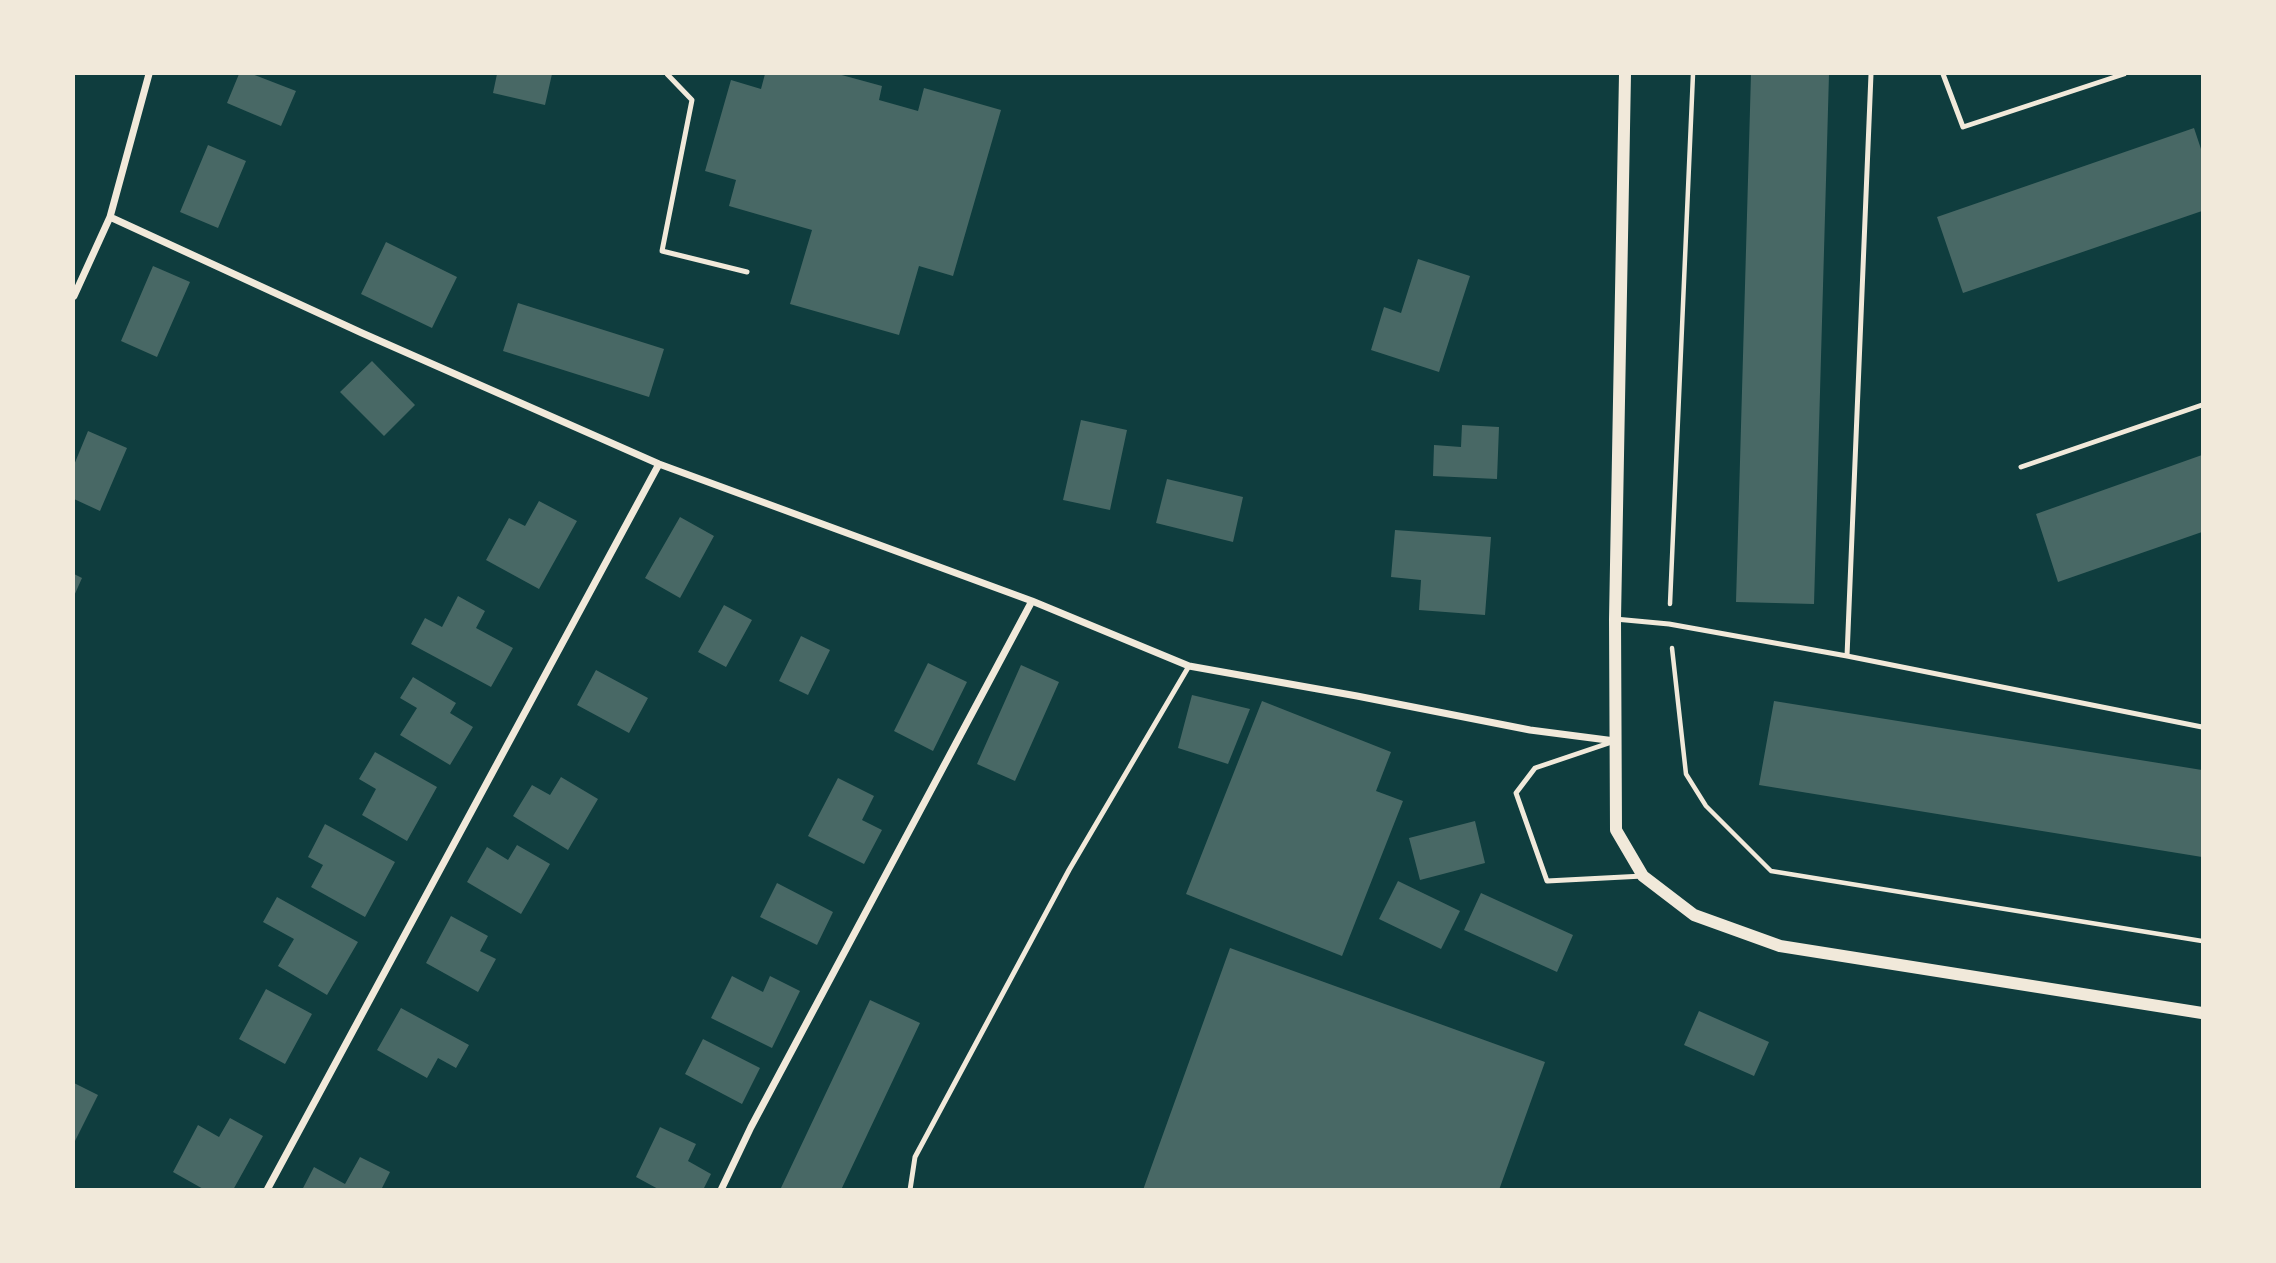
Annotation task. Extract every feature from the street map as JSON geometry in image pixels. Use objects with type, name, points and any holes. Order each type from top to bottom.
[{"type":"street","points":[[74,296],[110,217],[149,74]]},
{"type":"street","points":[[1625,74],[1615,619],[1616,830],[1643,876],[1694,915],[1780,946],[2203,1013]]},
{"type":"street","points":[[110,217],[375,339],[659,464],[1032,601],[1189,666],[1530,730],[1615,741]]},
{"type":"street","points":[[267,1189],[659,464]]},
{"type":"street","points":[[722,1189],[751,1127],[1032,601]]},
{"type":"lane","points":[[667,74],[692,100],[663,251],[747,272]]},
{"type":"lane","points":[[1847,656],[1871,74]]},
{"type":"lane","points":[[1943,74],[1963,127],[2124,74]]},
{"type":"lane","points":[[2021,467],[2203,405]]},
{"type":"lane","points":[[1615,619],[1669,624],[1847,656],[2203,727]]},
{"type":"lane","points":[[910,1189],[915,1157],[921,1145],[1069,870],[1189,666]]},
{"type":"lane","points":[[1615,741],[1535,768],[1516,793],[1547,881],[1643,876]]},
{"type":"path","points":[[1693,74],[1669,624],[1686,774],[1706,806],[1771,871],[2203,941]]},
{"type":"building","points":[[239,74],[252,74],[296,91],[281,126],[227,103]]},
{"type":"building","points":[[497,74],[552,74],[545,105],[493,93]]},
{"type":"building","points":[[765,74],[838,74],[882,86],[879,100],[918,111],[924,88],[1001,110],[953,276],[919,266],[899,335],[790,304],[812,230],[729,206],[736,180],[705,171],[731,80],[761,89]]},
{"type":"building","points":[[1751,74],[1829,74],[1814,604],[1736,602]]},
{"type":"building","points":[[2194,128],[2202,152],[2202,211],[1963,293],[1937,217]]},
{"type":"building","points":[[208,145],[246,161],[218,228],[180,212]]},
{"type":"building","points":[[386,242],[457,277],[432,328],[361,294]]},
{"type":"building","points":[[1418,259],[1470,276],[1439,372],[1371,350],[1384,307],[1401,313]]},
{"type":"building","points":[[153,266],[190,282],[157,357],[121,341]]},
{"type":"building","points":[[518,303],[664,349],[649,397],[503,351]]},
{"type":"building","points":[[372,361],[415,405],[384,436],[340,392]]},
{"type":"building","points":[[1081,420],[1127,430],[1110,510],[1063,500]]},
{"type":"building","points":[[1462,425],[1499,427],[1497,479],[1433,476],[1434,445],[1461,447]]},
{"type":"building","points":[[88,431],[127,448],[100,511],[74,499],[74,465]]},
{"type":"building","points":[[2202,455],[2202,532],[2058,582],[2036,514]]},
{"type":"building","points":[[1167,479],[1243,497],[1233,542],[1156,523]]},
{"type":"building","points":[[539,501],[577,521],[539,589],[486,560],[509,518],[525,526]]},
{"type":"building","points":[[680,517],[714,536],[680,598],[645,578]]},
{"type":"building","points":[[1395,530],[1491,537],[1485,615],[1419,610],[1421,580],[1391,577]]},
{"type":"building","points":[[74,574],[82,578],[74,596]]},
{"type":"building","points":[[458,596],[485,611],[476,628],[513,648],[491,687],[411,644],[425,618],[442,627]]},
{"type":"building","points":[[724,605],[752,620],[726,667],[698,652]]},
{"type":"building","points":[[801,636],[830,650],[808,695],[779,681]]},
{"type":"building","points":[[928,663],[967,682],[933,751],[894,731]]},
{"type":"building","points":[[1021,665],[1059,682],[1015,781],[977,764]]},
{"type":"building","points":[[596,670],[648,698],[629,733],[577,705]]},
{"type":"building","points":[[413,677],[456,703],[450,713],[473,727],[450,765],[400,735],[417,708],[400,698]]},
{"type":"building","points":[[1192,695],[1250,709],[1228,764],[1178,748]]},
{"type":"building","points":[[1262,701],[1391,752],[1376,791],[1403,801],[1342,956],[1186,894]]},
{"type":"building","points":[[1774,701],[2202,770],[2202,857],[1759,785]]},
{"type":"building","points":[[375,752],[437,787],[407,841],[362,815],[376,789],[359,779]]},
{"type":"building","points":[[561,777],[598,799],[568,850],[513,816],[532,785],[550,795]]},
{"type":"building","points":[[838,778],[874,796],[862,820],[882,830],[864,864],[808,836]]},
{"type":"building","points":[[1475,821],[1485,863],[1420,880],[1409,838]]},
{"type":"building","points":[[325,824],[395,862],[365,917],[311,887],[323,865],[308,857]]},
{"type":"building","points":[[517,845],[550,864],[521,914],[467,882],[487,847],[508,860]]},
{"type":"building","points":[[1398,881],[1460,911],[1441,949],[1379,919]]},
{"type":"building","points":[[777,883],[833,912],[817,945],[760,917]]},
{"type":"building","points":[[1481,893],[1573,935],[1557,972],[1464,930]]},
{"type":"building","points":[[277,897],[358,942],[327,995],[278,966],[294,939],[263,922]]},
{"type":"building","points":[[451,916],[488,936],[480,951],[496,959],[478,992],[426,963]]},
{"type":"building","points":[[1230,948],[1545,1062],[1499,1190],[1143,1190]]},
{"type":"building","points":[[732,976],[763,992],[770,976],[800,991],[772,1048],[711,1018]]},
{"type":"building","points":[[266,989],[312,1014],[285,1064],[239,1039]]},
{"type":"building","points":[[870,1000],[920,1023],[841,1190],[780,1190]]},
{"type":"building","points":[[401,1008],[469,1045],[456,1068],[438,1058],[427,1078],[377,1050]]},
{"type":"building","points":[[1699,1011],[1769,1042],[1754,1076],[1684,1045]]},
{"type":"building","points":[[703,1039],[760,1068],[742,1104],[685,1074]]},
{"type":"building","points":[[74,1083],[98,1095],[74,1143]]},
{"type":"building","points":[[230,1118],[263,1136],[233,1190],[205,1190],[173,1172],[198,1125],[219,1137]]},
{"type":"building","points":[[660,1127],[696,1144],[688,1161],[711,1174],[703,1190],[660,1190],[636,1177]]},
{"type":"building","points":[[360,1157],[390,1172],[381,1190],[302,1190],[314,1167],[345,1184]]}]
